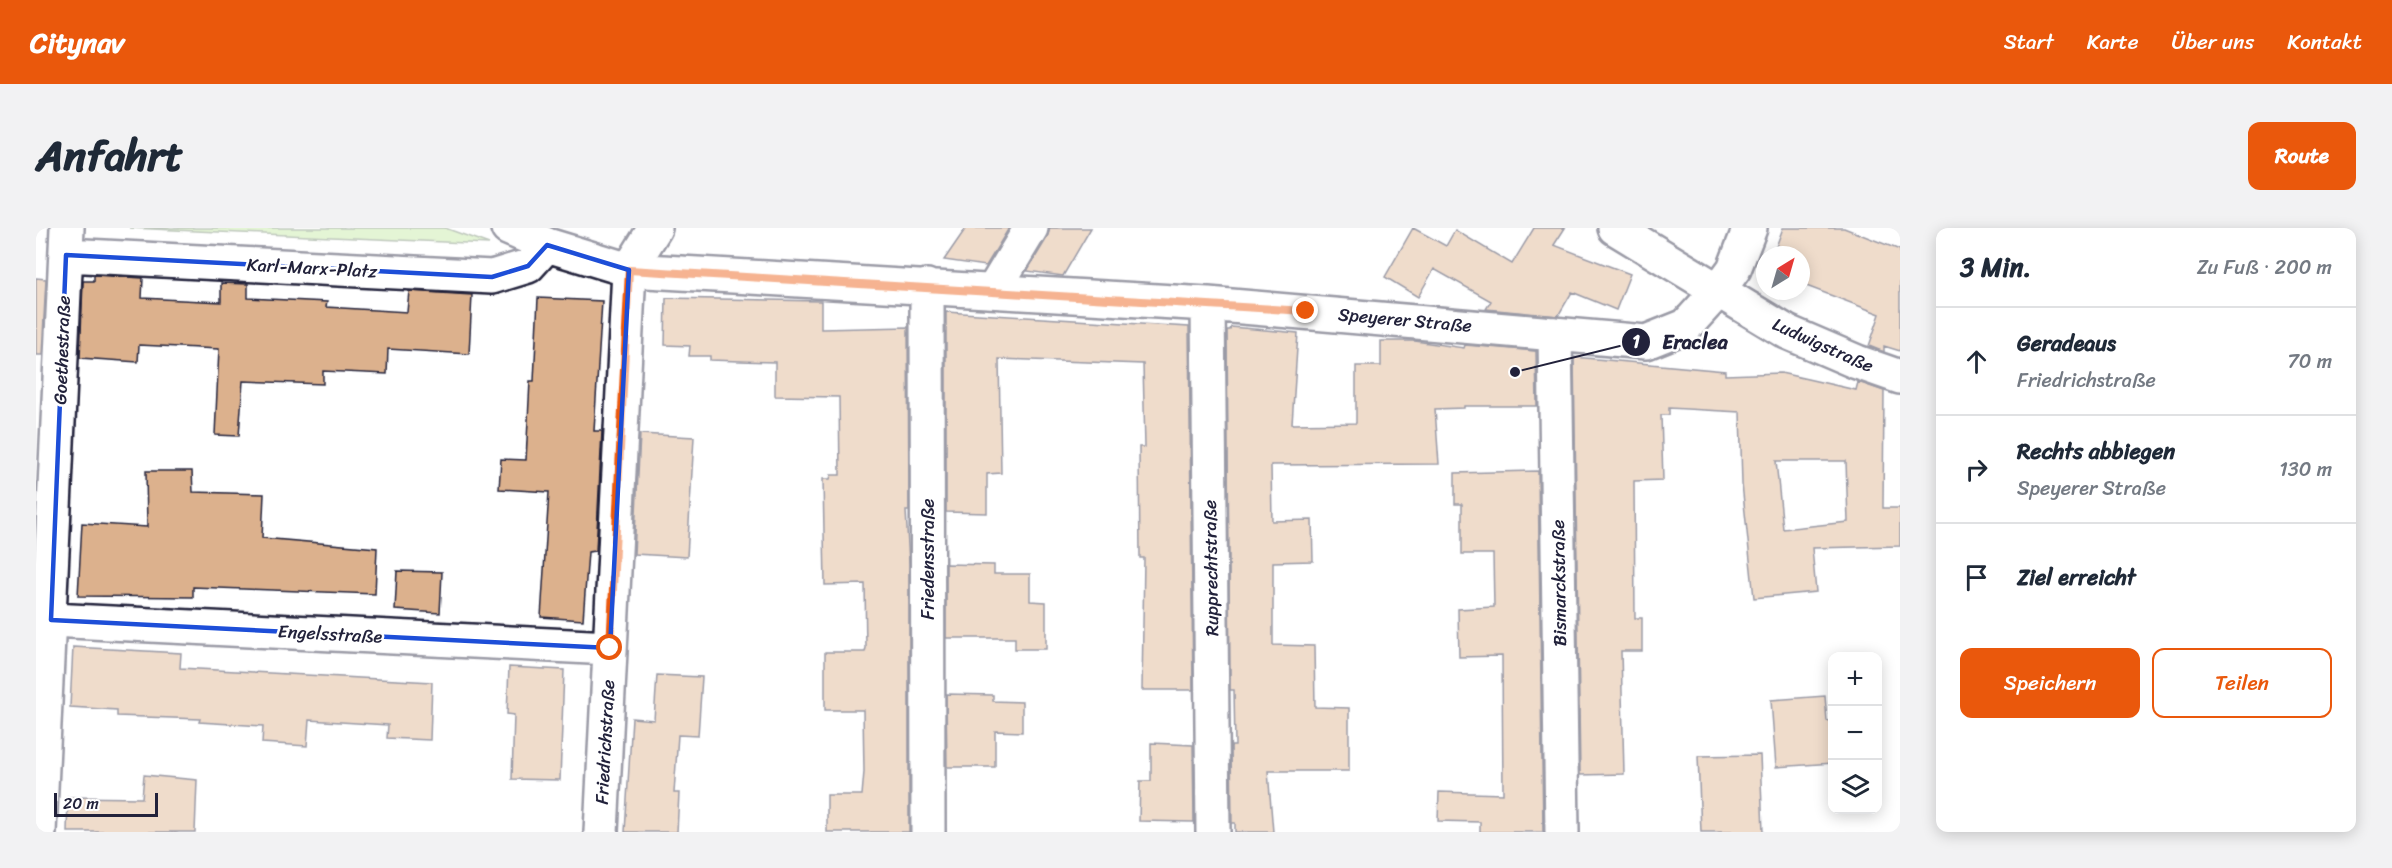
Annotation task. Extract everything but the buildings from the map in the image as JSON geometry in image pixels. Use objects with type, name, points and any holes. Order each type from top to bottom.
[{"type":"street","name":"Speyerer Straße","points":[[508,228],[547,245],[629,270],[1209,304],[1646,342],[1686,326],[1717,292],[1734,269],[1750,228]]},
{"type":"street","name":"Friedrichstraße","points":[[601,832],[629,270],[655,228]]},
{"type":"street","points":[[993,291],[1031,228]]},
{"type":"street","name":"Ludwigstraße","points":[[1615,228],[1717,292],[1787,332],[1857,362],[1900,377]]},
{"type":"street","name":"Karl-Marx-Platz","points":[[66,242],[492,277],[528,266],[547,245]]},
{"type":"street","name":"Goethestraße","points":[[39,832],[51,620],[66,242]]},
{"type":"street","name":"Friedensstraße","points":[[927,286],[928,832]]},
{"type":"street","name":"Rupprechtstraße","points":[[1209,304],[1213,832]]},
{"type":"street","name":"Bismarckstraße","points":[[1555,334],[1562,832]]},
{"type":"street","name":"Engelsstraße","points":[[51,620],[610,648]]},
{"type":"highlighted area","points":[[547,245],[629,270],[610,648],[51,620],[66,255],[492,277],[528,266]]},
{"type":"green space","points":[[129,228],[445,228],[489,244]]},
{"type":"place","name":"Eraclea","points":[[1515,372]]},
{"type":"route","points":[[610,648],[629,270],[927,286],[1306,311]]}]
